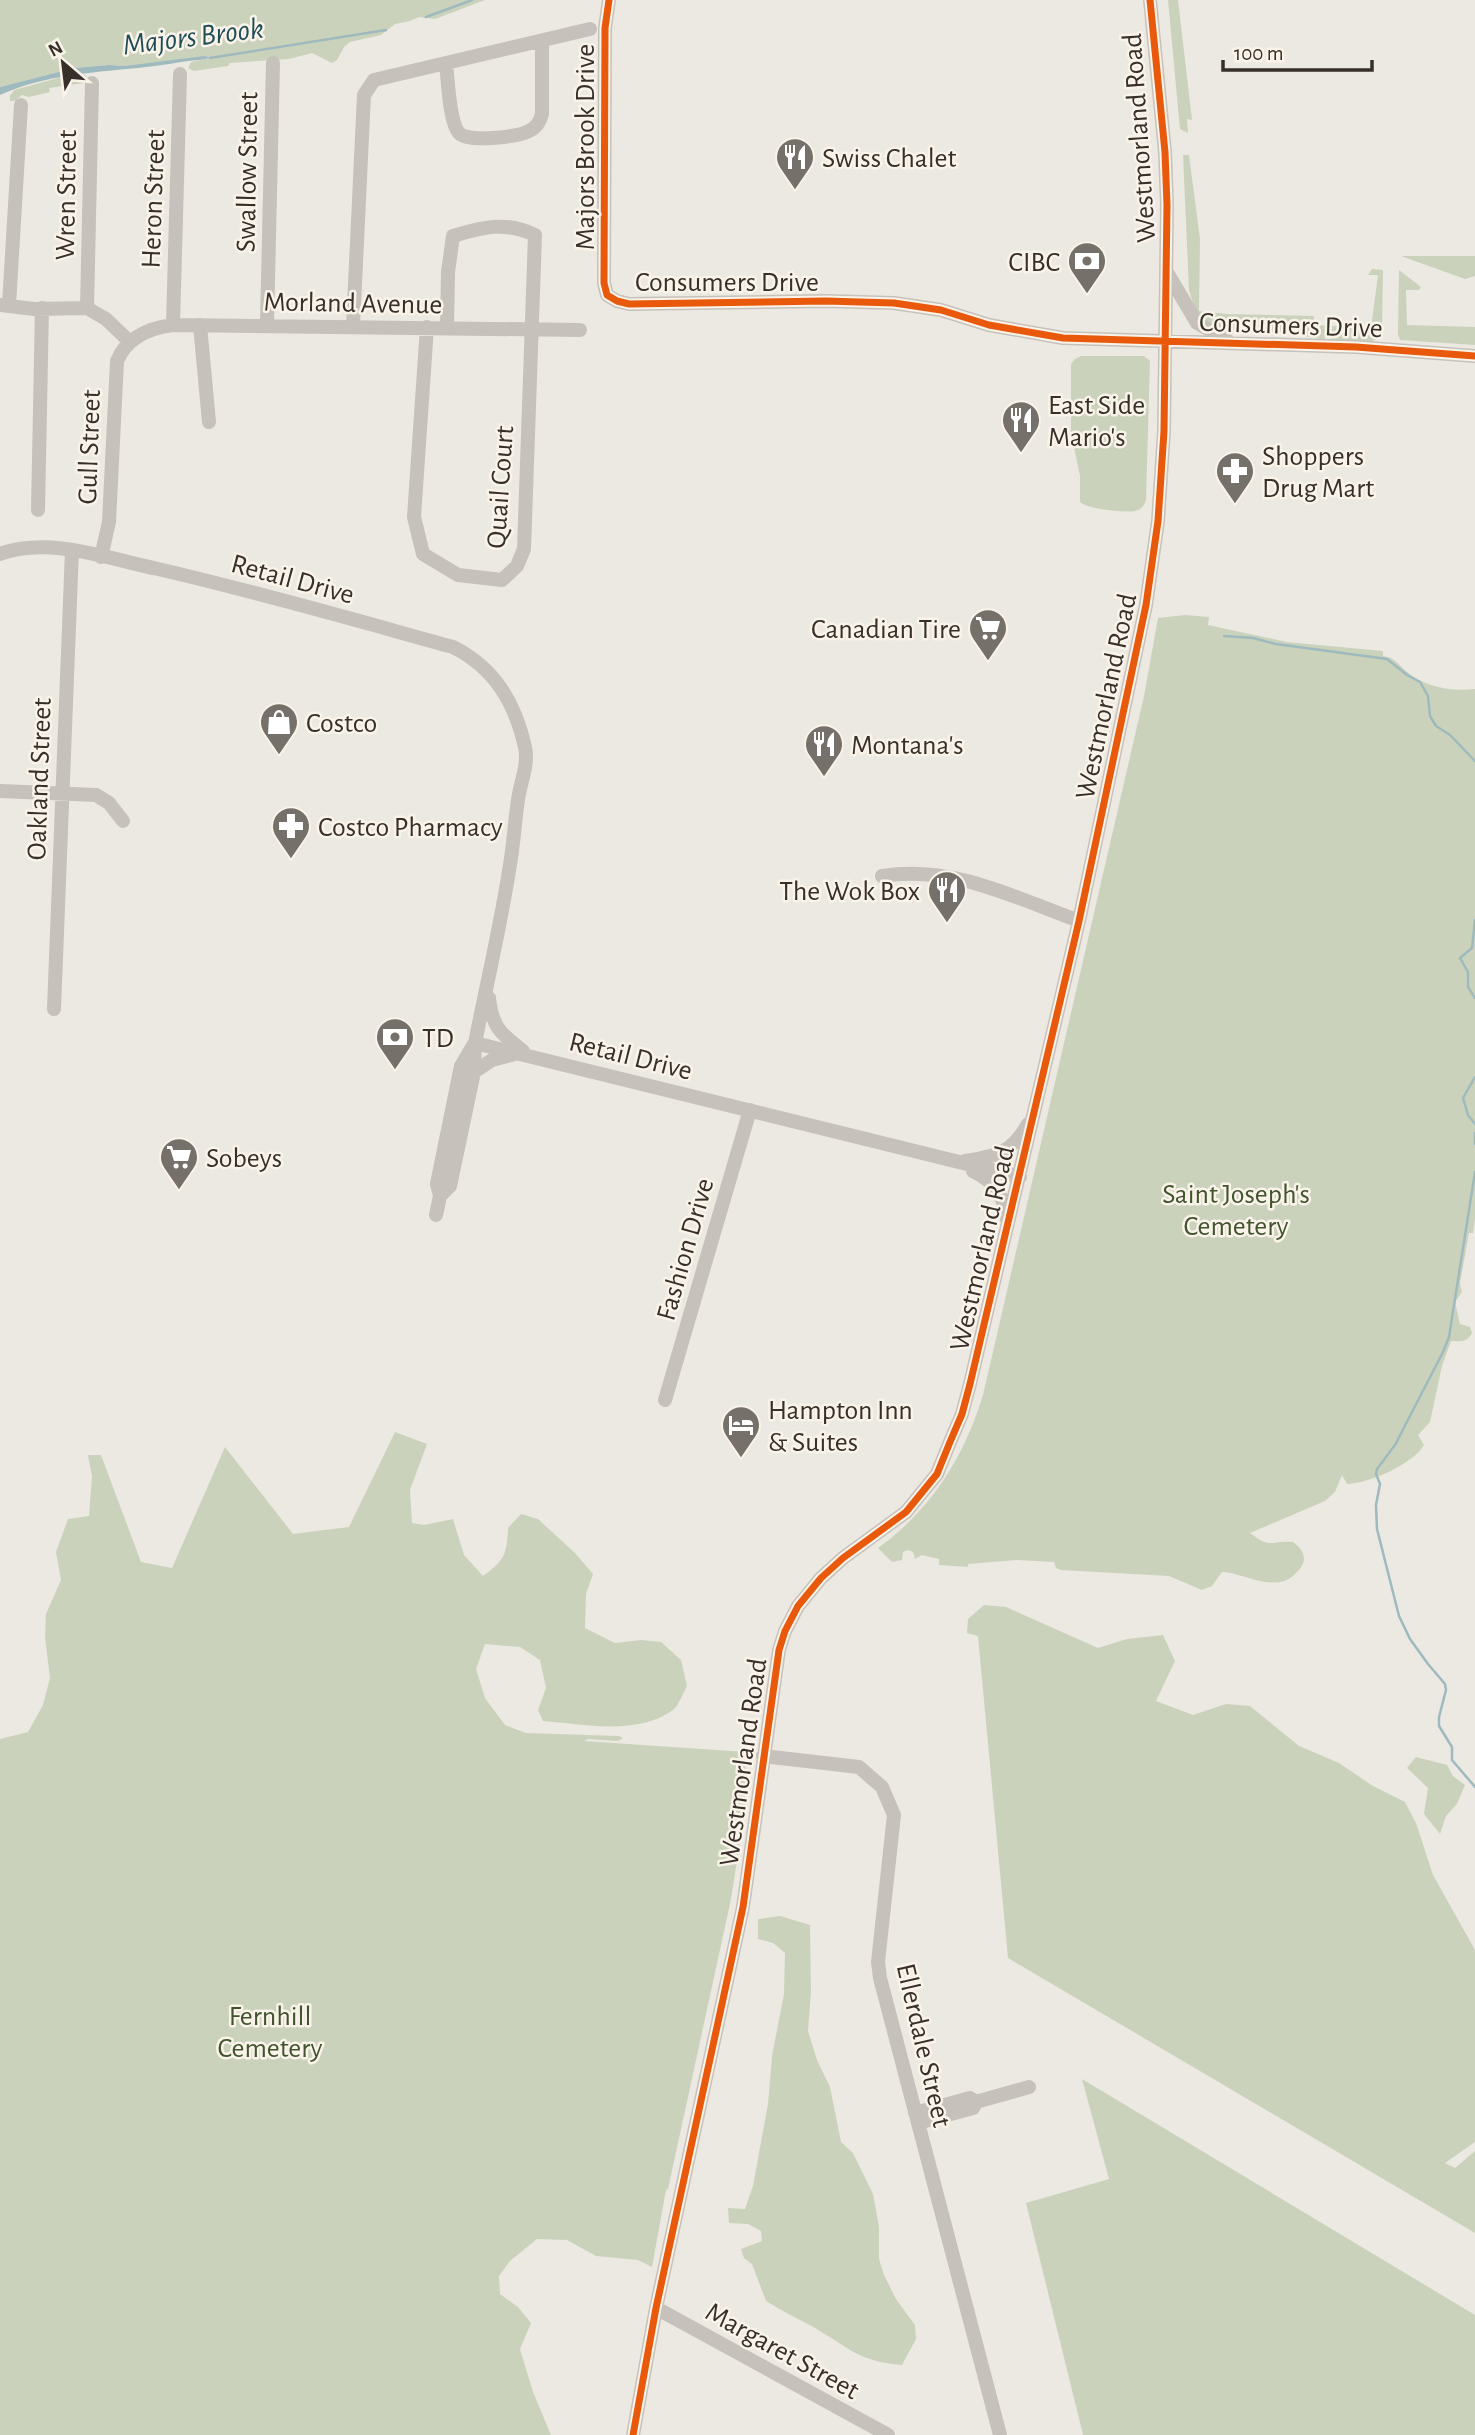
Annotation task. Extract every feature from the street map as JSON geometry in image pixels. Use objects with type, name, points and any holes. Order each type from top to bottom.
[{"type":"street","name":"Majors Brook Drive","points":[[607,295],[604,283],[605,28],[609,0]]},
{"type":"street","name":"Westmorland Road","points":[[633,2435],[656,2308],[743,1907],[777,1657],[785,1631],[798,1606],[821,1578],[906,1512],[937,1474],[962,1414],[1008,1230],[1131,682],[1155,552],[1164,431],[1167,273],[1165,152],[1150,0]]},
{"type":"street","points":[[354,326],[364,95],[374,80],[590,29]]},
{"type":"street","points":[[446,63],[454,124],[459,133],[466,138],[478,139],[526,133],[537,124],[541,114],[542,41]]},
{"type":"street","name":"Swallow Street","points":[[267,324],[273,63]]},
{"type":"street","name":"Heron Street","points":[[173,324],[180,74]]},
{"type":"street","name":"Wren Street","points":[[87,308],[92,83]]},
{"type":"street","points":[[21,105],[5,305],[87,308],[106,319],[130,342]]},
{"type":"street","points":[[447,328],[448,272],[453,236],[478,228],[517,226],[535,235],[530,329]]},
{"type":"street","points":[[1167,273],[1197,323],[1232,342]]},
{"type":"street","name":"Consumers Drive","points":[[607,295],[629,304],[827,301],[894,303],[942,310],[989,325],[1045,336],[1356,347],[1475,355]]},
{"type":"street","points":[[38,510],[42,308]]},
{"type":"street","name":"Morland Avenue","points":[[130,342],[155,328],[173,324],[580,330]]},
{"type":"street","points":[[200,325],[209,422]]},
{"type":"street","name":"Quail Court","points":[[427,327],[414,517],[423,554],[458,575],[502,580],[517,566],[524,549],[530,329]]},
{"type":"street","name":"Gull Street","points":[[101,557],[109,522],[116,368],[120,353],[130,342]]},
{"type":"street","name":"Retail Drive","points":[[0,554],[33,548],[72,550],[259,592],[453,647],[482,664],[511,703],[519,722],[522,740],[518,748],[516,781],[519,795],[511,859],[475,1043],[1020,1177]]},
{"type":"street","name":"Oakland Street","points":[[54,1009],[72,550]]},
{"type":"street","points":[[0,791],[91,794],[101,797],[122,821]]},
{"type":"street","points":[[882,876],[928,872],[964,878],[1079,921]]},
{"type":"street","points":[[487,984],[491,1015],[497,1030],[527,1055]]},
{"type":"street","points":[[440,1196],[450,1186],[474,1072],[475,1043]]},
{"type":"street","points":[[436,1214],[440,1196],[437,1184],[461,1066],[475,1043]]},
{"type":"street","points":[[474,1072],[492,1060],[510,1054],[527,1055]]},
{"type":"street","name":"Fashion Drive","points":[[665,1400],[750,1111]]},
{"type":"street","points":[[956,1162],[1003,1152],[1013,1146],[1035,1112]]},
{"type":"street","points":[[956,1162],[983,1176],[997,1187],[1003,1199],[1008,1230]]},
{"type":"street","name":"Ellerdale Street","points":[[763,1756],[859,1767],[882,1787],[894,1815],[878,1962],[1000,2435]]},
{"type":"street","points":[[917,2118],[973,2108],[976,2102],[1029,2087]]},
{"type":"street","name":"Margaret Street","points":[[656,2308],[888,2435]]},
{"type":"green space","points":[[0,0],[485,0],[435,19],[419,17],[395,24],[381,35],[350,42],[332,63],[312,53],[289,59],[230,63],[228,66],[194,71],[188,68],[191,62],[211,58],[209,56],[124,66],[74,68],[0,87]]},
{"type":"green space","points":[[1168,0],[1178,0],[1192,120],[1187,119],[1188,133],[1180,129]]},
{"type":"green space","points":[[76,73],[85,75],[88,79],[84,83],[49,88],[50,92],[29,97],[22,95],[15,101],[10,101],[14,90]]},
{"type":"green space","points":[[1183,155],[1189,155],[1200,239],[1199,311],[1314,316],[1314,325],[1371,328],[1378,275],[1368,275],[1372,269],[1383,270],[1380,337],[1371,342],[1331,340],[1331,337],[1326,337],[1325,340],[1282,332],[1220,329],[1207,324],[1195,310],[1189,290]]},
{"type":"green space","points":[[1401,256],[1475,256],[1475,276],[1465,279]]},
{"type":"green space","points":[[1399,270],[1421,287],[1419,290],[1406,290],[1407,325],[1475,327],[1475,345],[1400,340]]},
{"type":"green space","points":[[1081,356],[1144,356],[1150,361],[1146,500],[1137,510],[1106,510],[1080,502],[1080,476],[1071,433],[1071,364]]},
{"type":"green space","name":"Saint Joseph's Cemetery","points":[[1185,615],[1209,617],[1208,625],[1287,642],[1383,651],[1383,656],[1393,659],[1413,676],[1430,685],[1457,690],[1475,689],[1475,1219],[1473,1233],[1469,1233],[1460,1283],[1462,1292],[1455,1302],[1460,1324],[1470,1327],[1472,1333],[1466,1340],[1451,1341],[1442,1366],[1430,1422],[1418,1435],[1424,1445],[1418,1452],[1400,1466],[1366,1481],[1347,1484],[1342,1475],[1335,1492],[1325,1501],[1250,1533],[1267,1543],[1293,1542],[1300,1548],[1304,1557],[1303,1564],[1287,1580],[1260,1581],[1222,1572],[1212,1586],[1202,1590],[1169,1576],[1061,1570],[1056,1568],[1054,1562],[1017,1560],[968,1564],[968,1567],[939,1565],[939,1559],[922,1555],[915,1559],[913,1552],[908,1550],[903,1552],[902,1560],[892,1562],[878,1548],[914,1517],[930,1499],[966,1440],[983,1395],[1144,696],[1158,618]]},
{"type":"green space","name":"Fernhill Cemetery","points":[[395,1432],[427,1444],[410,1490],[412,1523],[424,1525],[453,1519],[464,1555],[483,1576],[496,1566],[503,1556],[508,1528],[521,1514],[538,1519],[575,1553],[593,1574],[586,1594],[585,1628],[615,1643],[641,1640],[661,1642],[681,1660],[687,1686],[673,1710],[644,1723],[592,1726],[543,1721],[538,1710],[546,1688],[540,1660],[520,1647],[485,1644],[476,1669],[485,1698],[505,1725],[526,1733],[623,1738],[618,1741],[584,1741],[746,1752],[745,1810],[731,1899],[666,2190],[652,2267],[638,2260],[596,2256],[567,2240],[537,2239],[510,2261],[499,2276],[500,2294],[518,2307],[531,2323],[520,2349],[533,2392],[551,2435],[0,2435],[0,1739],[28,1732],[43,1705],[50,1678],[45,1637],[46,1614],[61,1580],[56,1552],[68,1519],[89,1516],[92,1476],[88,1455],[101,1455],[141,1562],[172,1568],[225,1447],[293,1534],[349,1527]]},
{"type":"green space","points":[[984,1605],[1006,1607],[1098,1648],[1127,1639],[1163,1635],[1175,1661],[1156,1701],[1193,1715],[1226,1704],[1250,1706],[1299,1746],[1339,1763],[1373,1786],[1405,1802],[1416,1823],[1433,1875],[1475,1950],[1475,2142],[1445,2163],[1455,2168],[1475,2151],[1475,2233],[1008,1958],[978,1636],[967,1633],[968,1619]]},
{"type":"green space","points":[[1416,1757],[1447,1765],[1453,1776],[1465,1785],[1457,1804],[1446,1816],[1440,1834],[1424,1814],[1428,1788],[1407,1768]]},
{"type":"green space","points":[[780,1916],[810,1925],[811,1992],[808,2031],[817,2060],[830,2087],[841,2142],[853,2153],[873,2194],[879,2227],[879,2259],[884,2275],[896,2299],[915,2325],[916,2339],[902,2365],[875,2361],[856,2353],[766,2301],[752,2264],[744,2258],[741,2249],[762,2241],[761,2231],[748,2224],[729,2223],[728,2208],[745,2209],[753,2186],[784,1994],[785,1953],[773,1943],[758,1939],[758,1919]]},
{"type":"green space","points":[[1082,2079],[1475,2315],[1475,2435],[1083,2435],[1026,2203],[1109,2179]]},
{"type":"water","points":[[212,57],[66,76],[44,80],[0,95],[0,87],[74,68],[124,66]]},
{"type":"waterway","name":"Majors Brook","points":[[426,17],[472,0]]},
{"type":"waterway","name":"Majors Brook","points":[[210,58],[386,30]]},
{"type":"waterway","points":[[1224,636],[1387,659],[1420,682],[1428,696],[1430,716],[1436,726],[1450,735],[1475,761]]},
{"type":"waterway","points":[[1475,920],[1472,948],[1460,958],[1468,972],[1468,987],[1475,998]]},
{"type":"waterway","points":[[1475,1077],[1463,1098],[1468,1115],[1475,1124]]},
{"type":"waterway","points":[[1475,1133],[1475,1144]]},
{"type":"waterway","points":[[1475,1172],[1449,1337],[1395,1445],[1376,1474],[1380,1484],[1376,1505],[1377,1529],[1399,1616],[1410,1639],[1445,1684],[1439,1726],[1452,1747],[1452,1760],[1475,1787]]},
{"type":"cycle path","points":[[609,0],[605,28],[604,283],[607,295],[617,301],[629,304],[826,301],[894,303],[941,310],[989,325],[1063,338],[1356,347],[1475,356]]},
{"type":"cycle path","points":[[633,2435],[656,2308],[743,1907],[779,1650],[798,1606],[821,1578],[843,1558],[906,1512],[937,1474],[962,1414],[1079,921],[1146,605],[1158,521],[1164,431],[1167,205],[1165,152],[1150,0]]},
{"type":"place","name":"Swiss Chalet","points":[[795,191]]},
{"type":"place","name":"CIBC","points":[[1087,295]]},
{"type":"place","name":"East Side Mario's","points":[[1021,454]]},
{"type":"place","name":"Shoppers Drug Mart","points":[[1235,505]]},
{"type":"place","name":"Canadian Tire","points":[[988,662]]},
{"type":"place","name":"Costco","points":[[279,756]]},
{"type":"place","name":"Montana's","points":[[824,778]]},
{"type":"place","name":"Costco Pharmacy","points":[[291,860]]},
{"type":"place","name":"The Wok Box","points":[[947,924]]},
{"type":"place","name":"TD","points":[[395,1071]]},
{"type":"place","name":"Sobeys","points":[[179,1191]]},
{"type":"place","name":"Hampton Inn & Suites","points":[[741,1459]]}]
